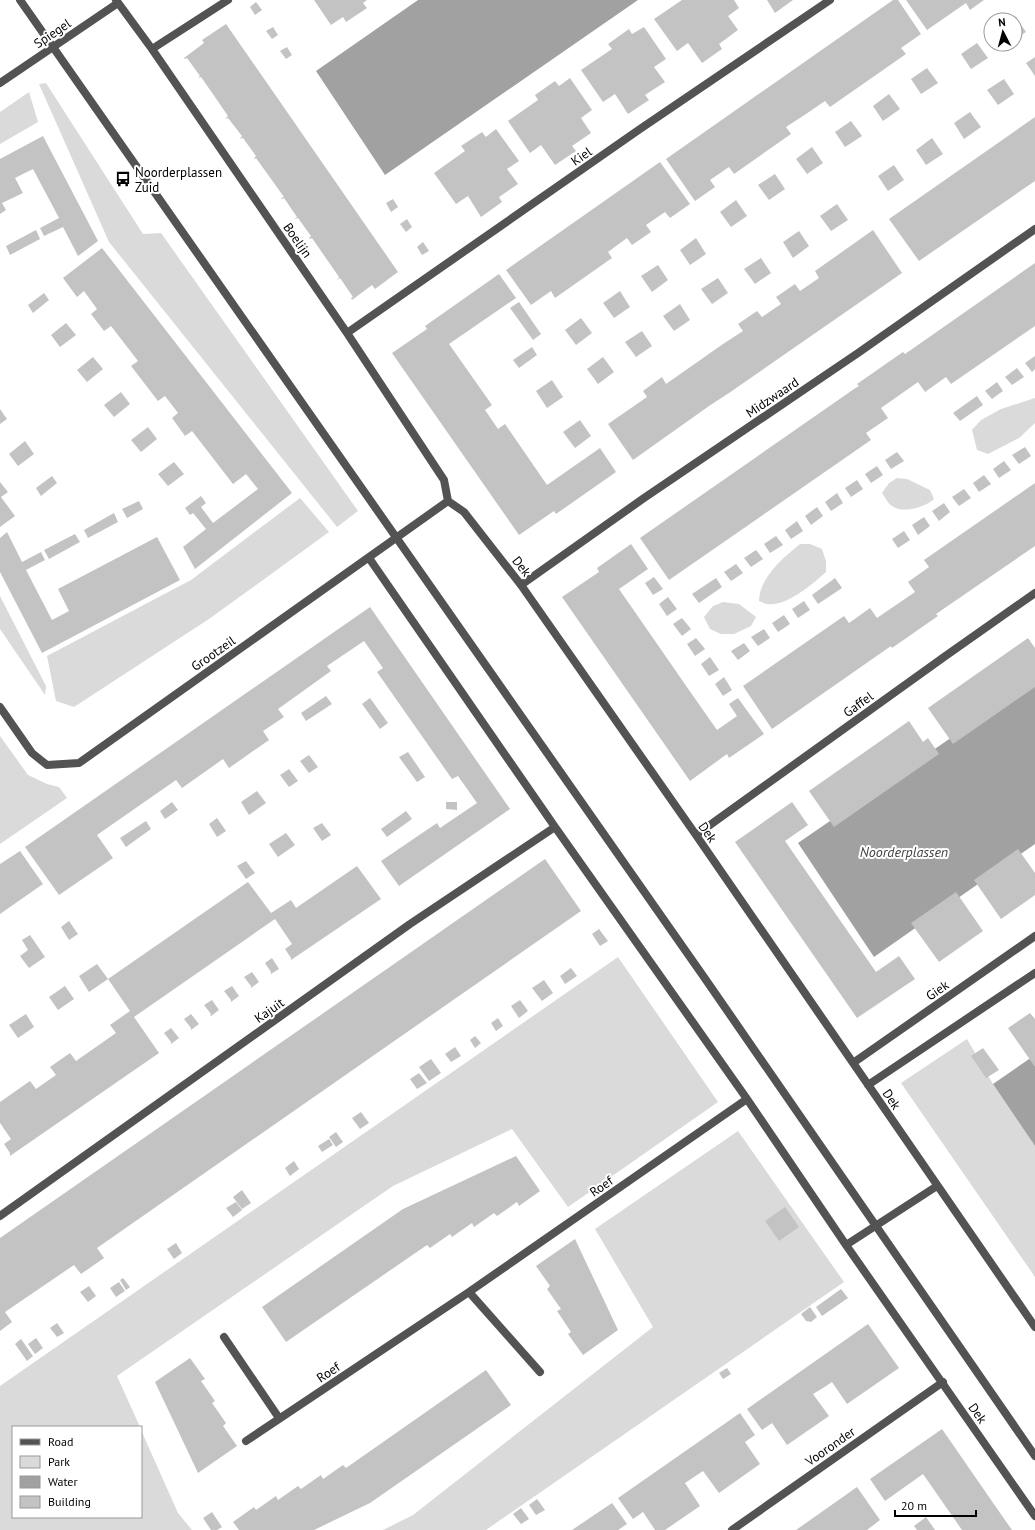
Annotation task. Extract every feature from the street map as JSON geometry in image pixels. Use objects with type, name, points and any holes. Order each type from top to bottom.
[{"type":"street","points":[[20,0],[397,537],[1035,1456]]},
{"type":"street","points":[[152,49],[228,0]]},
{"type":"street","name":"Kiel","points":[[347,333],[640,129],[830,0]]},
{"type":"street","name":"Spiegel","points":[[0,83],[117,1]]},
{"type":"street","name":"Boelijn","points":[[117,1],[152,49],[347,333],[444,480],[448,501]]},
{"type":"street","name":"Midzwaard","points":[[521,585],[644,498],[858,353],[1035,229]]},
{"type":"street","name":"Grootzeil","points":[[0,707],[32,753],[47,765],[78,763],[448,501]]},
{"type":"street","name":"Dek","points":[[448,501],[464,512],[521,585],[696,835],[852,1064],[1035,1327]]},
{"type":"street","name":"Dek","points":[[369,558],[555,827],[747,1099],[846,1245],[1035,1516]]},
{"type":"street","name":"Gaffel","points":[[696,835],[944,656],[1035,593]]},
{"type":"street","name":"Kajuit","points":[[0,1216],[410,924],[555,827]]},
{"type":"street","name":"Giek","points":[[852,1064],[1035,936]]},
{"type":"street","points":[[868,1086],[1035,973]]},
{"type":"street","name":"Roef","points":[[246,1441],[469,1292],[747,1099]]},
{"type":"street","points":[[846,1245],[937,1186]]},
{"type":"street","points":[[469,1292],[540,1372]]},
{"type":"street","points":[[224,1337],[279,1418]]},
{"type":"street","name":"Vooronder","points":[[732,1530],[942,1382]]},
{"type":"green space","points":[[46,83],[143,234],[161,233],[358,511],[337,527],[109,242],[39,84]]},
{"type":"green space","points":[[29,92],[38,122],[0,144],[0,112]]},
{"type":"green space","points":[[1035,398],[1035,423],[1019,438],[988,454],[977,450],[972,430],[981,420],[1001,409]]},
{"type":"green space","points":[[897,478],[907,479],[930,490],[934,499],[920,507],[908,509],[896,508],[892,506],[882,493],[889,483]]},
{"type":"green space","points":[[300,498],[329,532],[209,619],[74,707],[56,701],[47,656],[191,580]]},
{"type":"green space","points":[[800,544],[810,544],[822,549],[826,561],[826,572],[799,593],[783,602],[768,604],[759,601],[763,584],[767,577],[786,556]]},
{"type":"green space","points":[[0,596],[46,686],[45,695],[0,629]]},
{"type":"green space","points":[[723,602],[739,604],[756,617],[751,626],[734,634],[721,634],[710,629],[704,617],[713,606]]},
{"type":"green space","points":[[0,736],[28,775],[47,784],[59,787],[67,798],[0,844]]},
{"type":"green space","points":[[618,957],[718,1102],[568,1207],[512,1129],[393,1186],[117,1376],[140,1426],[12,1426],[12,1518],[142,1518],[142,1432],[178,1513],[192,1530],[0,1530],[0,1386]]},
{"type":"green space","points":[[967,1039],[993,1084],[1035,1146],[1035,1277],[901,1083]]},
{"type":"green space","points":[[738,1131],[844,1282],[486,1530],[383,1530],[413,1515],[653,1327],[595,1229]]},
{"type":"water","points":[[418,0],[638,0],[385,175],[316,71]]},
{"type":"water","name":"Noorderplassen","points":[[1035,680],[1035,844],[874,957],[798,843]]},
{"type":"water","points":[[1035,1055],[1035,1146],[993,1084]]},
{"type":"building","points":[[314,0],[367,0],[363,3],[367,8],[346,22],[343,17],[331,25]]},
{"type":"building","points":[[682,0],[734,0],[739,8],[728,16],[738,30],[719,44],[722,49],[702,63],[688,43],[677,51],[654,19]]},
{"type":"building","points":[[767,0],[793,0],[775,13]]},
{"type":"building","points":[[893,0],[898,0],[921,34],[901,48],[906,54],[830,107],[825,101],[786,127],[791,134],[734,174],[729,167],[710,180],[715,187],[695,201],[666,159]]},
{"type":"building","points":[[906,0],[984,0],[970,10],[966,3],[927,30]]},
{"type":"building","points":[[256,2],[262,10],[255,15],[250,7]]},
{"type":"building","points":[[226,24],[398,272],[375,289],[372,285],[352,300],[351,298],[353,297],[340,278],[337,280],[339,277],[312,238],[309,238],[311,236],[298,218],[294,219],[297,217],[284,198],[281,198],[284,197],[256,158],[254,158],[256,156],[243,138],[240,139],[242,136],[228,118],[225,119],[228,116],[201,77],[198,78],[200,76],[187,58],[184,58],[204,43],[202,40]]},
{"type":"building","points":[[273,27],[278,35],[272,39],[266,31]]},
{"type":"building","points":[[644,27],[666,59],[654,67],[665,82],[645,95],[649,100],[628,114],[615,94],[603,102],[581,70],[612,49],[608,44],[629,29],[632,34]]},
{"type":"building","points":[[977,43],[988,58],[971,69],[961,54]]},
{"type":"building","points":[[287,47],[292,55],[286,59],[280,51]]},
{"type":"building","points":[[1035,57],[1035,76],[1026,63]]},
{"type":"building","points":[[927,68],[938,83],[921,94],[911,79]]},
{"type":"building","points":[[570,78],[592,110],[581,118],[591,133],[572,146],[576,151],[555,165],[541,145],[530,153],[508,121],[538,100],[535,95],[555,81],[559,86]]},
{"type":"building","points":[[1004,79],[1014,94],[998,105],[987,90]]},
{"type":"building","points":[[889,94],[900,109],[883,121],[873,106]]},
{"type":"building","points":[[970,112],[981,127],[964,139],[954,123]]},
{"type":"building","points":[[1035,117],[1035,181],[919,261],[889,219]]},
{"type":"building","points":[[851,121],[862,136],[845,147],[835,132]]},
{"type":"building","points":[[496,129],[519,161],[507,169],[518,184],[499,197],[502,202],[481,217],[468,196],[456,204],[434,173],[465,151],[461,146],[482,132],[486,137]]},
{"type":"building","points":[[43,136],[98,241],[78,256],[63,227],[44,236],[40,228],[59,218],[33,169],[15,178],[23,193],[2,203],[6,210],[0,214],[0,159]]},
{"type":"building","points":[[932,138],[943,154],[926,165],[916,150]]},
{"type":"building","points":[[812,147],[823,163],[807,174],[796,159]]},
{"type":"building","points":[[660,162],[690,204],[670,218],[665,212],[646,225],[651,232],[632,245],[627,238],[608,252],[612,258],[555,298],[551,291],[531,305],[506,270]]},
{"type":"building","points":[[894,165],[904,180],[888,191],[878,176]]},
{"type":"building","points":[[775,174],[785,189],[769,200],[758,185]]},
{"type":"building","points":[[393,199],[398,207],[391,212],[386,203]]},
{"type":"building","points":[[736,200],[747,216],[731,227],[720,212]]},
{"type":"building","points":[[837,204],[848,220],[831,231],[820,216]]},
{"type":"building","points":[[407,219],[412,227],[406,232],[400,224]]},
{"type":"building","points":[[36,230],[40,239],[10,255],[6,246]]},
{"type":"building","points":[[873,230],[902,273],[633,460],[608,424],[647,397],[643,391],[662,377],[666,384],[743,331],[738,324],[757,311],[762,317],[781,304],[776,297],[795,284],[800,291],[819,278],[815,271]]},
{"type":"building","points":[[799,231],[809,246],[793,258],[783,242]]},
{"type":"building","points":[[696,238],[706,254],[690,265],[680,250]]},
{"type":"building","points":[[423,242],[429,251],[422,255],[417,247]]},
{"type":"building","points":[[102,248],[292,493],[195,569],[183,547],[206,529],[193,513],[190,515],[185,508],[201,496],[206,503],[201,507],[213,523],[258,489],[246,474],[233,484],[192,431],[185,436],[172,418],[178,413],[165,396],[158,401],[131,366],[138,361],[111,326],[104,331],[91,314],[97,309],[84,291],[77,297],[63,278]]},
{"type":"building","points":[[761,258],[771,273],[755,284],[744,269]]},
{"type":"building","points":[[1035,263],[1035,326],[951,384],[946,377],[925,392],[918,382],[881,408],[888,418],[866,433],[871,440],[669,580],[640,538],[859,386],[857,384],[903,352],[905,354]]},
{"type":"building","points":[[658,265],[668,280],[652,292],[641,276]]},
{"type":"building","points":[[499,274],[516,298],[449,344],[492,405],[485,410],[498,429],[505,424],[547,485],[600,448],[616,472],[556,514],[554,511],[519,535],[392,353],[427,329],[425,326]]},
{"type":"building","points":[[718,278],[728,293],[712,304],[701,289]]},
{"type":"building","points":[[620,291],[630,307],[614,318],[603,303]]},
{"type":"building","points":[[44,293],[49,300],[33,313],[28,305]]},
{"type":"building","points":[[519,302],[541,334],[533,340],[510,308]]},
{"type":"building","points":[[680,304],[690,320],[674,331],[663,316]]},
{"type":"building","points":[[581,318],[592,333],[576,345],[565,330]]},
{"type":"building","points":[[66,323],[76,335],[60,347],[51,335]]},
{"type":"building","points":[[642,331],[652,346],[636,357],[625,342]]},
{"type":"building","points":[[532,347],[537,355],[519,368],[513,360]]},
{"type":"building","points":[[1035,356],[1035,369],[1032,372],[1025,363]]},
{"type":"building","points":[[93,357],[103,369],[87,382],[77,370]]},
{"type":"building","points":[[603,357],[614,372],[598,384],[587,369]]},
{"type":"building","points":[[1017,368],[1024,377],[1012,385],[1005,377]]},
{"type":"building","points":[[552,380],[563,397],[547,408],[536,391]]},
{"type":"building","points":[[997,382],[1003,391],[992,399],[985,391]]},
{"type":"building","points":[[121,392],[130,404],[114,417],[104,405]]},
{"type":"building","points":[[977,396],[983,405],[960,421],[953,413]]},
{"type":"building","points":[[0,409],[7,419],[0,424]]},
{"type":"building","points":[[580,420],[591,436],[575,448],[563,432]]},
{"type":"building","points":[[148,427],[157,439],[141,452],[131,440]]},
{"type":"building","points":[[25,441],[34,454],[18,466],[9,454]]},
{"type":"building","points":[[1025,447],[1031,456],[1019,464],[1012,455]]},
{"type":"building","points":[[897,452],[904,461],[891,469],[885,460]]},
{"type":"building","points":[[1004,461],[1011,470],[999,478],[993,469]]},
{"type":"building","points":[[174,462],[184,474],[168,486],[158,474]]},
{"type":"building","points":[[877,466],[883,475],[871,483],[865,474]]},
{"type":"building","points":[[984,475],[991,484],[979,492],[973,483]]},
{"type":"building","points":[[52,476],[57,483],[41,496],[36,488]]},
{"type":"building","points":[[857,480],[863,489],[851,497],[845,488]]},
{"type":"building","points":[[0,482],[8,492],[1,497],[15,516],[0,527]]},
{"type":"building","points":[[1035,483],[1035,546],[936,614],[938,616],[892,648],[891,646],[772,729],[743,686],[844,616],[849,623],[870,608],[877,618],[915,592],[908,582],[929,567],[924,560]]},
{"type":"building","points":[[964,489],[971,498],[959,506],[952,497]]},
{"type":"building","points":[[837,493],[843,503],[831,511],[825,502]]},
{"type":"building","points":[[139,501],[143,509],[127,518],[122,509]]},
{"type":"building","points":[[944,503],[950,512],[939,521],[932,511]]},
{"type":"building","points":[[817,507],[823,516],[811,525],[805,516]]},
{"type":"building","points":[[114,513],[118,522],[88,538],[84,530]]},
{"type":"building","points":[[924,517],[930,526],[918,535],[912,525]]},
{"type":"building","points":[[797,521],[803,531],[791,539],[785,530]]},
{"type":"building","points":[[904,531],[910,540],[898,548],[892,539]]},
{"type":"building","points":[[7,532],[22,562],[41,552],[45,560],[26,570],[52,620],[69,611],[58,589],[157,537],[180,580],[42,653],[0,572],[0,538]]},
{"type":"building","points":[[75,534],[80,542],[49,559],[44,550]]},
{"type":"building","points":[[776,536],[783,545],[770,553],[764,544]]},
{"type":"building","points":[[631,544],[648,569],[619,589],[717,730],[737,716],[729,704],[738,698],[764,734],[729,758],[727,754],[690,781],[562,597],[599,572],[597,568]]},
{"type":"building","points":[[756,550],[763,559],[751,567],[744,558]]},
{"type":"building","points":[[736,564],[743,573],[731,581],[724,572]]},
{"type":"building","points":[[654,577],[663,589],[653,595],[645,583]]},
{"type":"building","points":[[716,578],[722,587],[699,603],[692,594]]},
{"type":"building","points":[[835,578],[842,588],[818,604],[812,595]]},
{"type":"building","points":[[668,597],[677,609],[667,616],[659,604]]},
{"type":"building","points":[[804,601],[810,610],[798,618],[792,609]]},
{"type":"building","points":[[370,607],[510,809],[399,886],[381,861],[437,823],[440,828],[477,803],[458,776],[452,779],[377,672],[383,668],[364,641],[327,666],[331,671],[278,709],[284,717],[263,731],[269,740],[229,768],[223,759],[182,788],[176,780],[97,835],[113,858],[59,895],[25,847]]},
{"type":"building","points":[[784,615],[790,624],[778,632],[772,623]]},
{"type":"building","points":[[682,618],[691,629],[682,636],[673,624]]},
{"type":"building","points":[[764,629],[770,638],[758,646],[751,637]]},
{"type":"building","points":[[696,638],[705,649],[695,656],[687,644]]},
{"type":"building","points":[[1028,638],[1035,648],[1035,687],[953,744],[928,708]]},
{"type":"building","points":[[744,643],[750,651],[738,660],[731,651]]},
{"type":"building","points":[[710,657],[719,670],[709,676],[701,664]]},
{"type":"building","points":[[724,677],[732,690],[723,696],[715,684]]},
{"type":"building","points":[[326,696],[332,704],[306,721],[301,713]]},
{"type":"building","points":[[370,698],[388,723],[380,729],[362,704]]},
{"type":"building","points":[[909,721],[923,742],[928,738],[939,754],[834,827],[809,791]]},
{"type":"building","points":[[408,752],[425,777],[417,782],[399,757]]},
{"type":"building","points":[[309,755],[318,767],[309,773],[300,761]]},
{"type":"building","points":[[289,769],[298,781],[289,787],[280,775]]},
{"type":"building","points":[[257,791],[266,803],[249,815],[241,802]]},
{"type":"building","points":[[172,802],[178,810],[165,819],[160,811]]},
{"type":"building","points":[[446,802],[457,802],[457,810],[446,809]]},
{"type":"building","points":[[792,802],[808,825],[785,841],[876,972],[899,956],[915,979],[857,1018],[735,842]]},
{"type":"building","points":[[406,811],[412,819],[387,837],[381,829]]},
{"type":"building","points":[[217,818],[226,831],[217,837],[209,824]]},
{"type":"building","points":[[146,821],[151,829],[126,847],[120,838]]},
{"type":"building","points":[[322,823],[331,835],[322,841],[313,828]]},
{"type":"building","points":[[286,833],[295,845],[278,857],[269,844]]},
{"type":"building","points":[[1018,849],[1035,873],[1035,895],[1001,919],[974,880]]},
{"type":"building","points":[[20,851],[43,884],[0,914],[0,864]]},
{"type":"building","points":[[545,859],[581,911],[97,1248],[104,1258],[81,1274],[74,1265],[5,1312],[12,1322],[0,1331],[0,1238]]},
{"type":"building","points":[[246,861],[255,873],[246,879],[237,866]]},
{"type":"building","points":[[357,866],[381,899],[291,960],[285,949],[292,944],[275,919],[134,1017],[159,1053],[10,1156],[10,1153],[4,1144],[11,1139],[0,1123],[0,1102],[30,1081],[36,1089],[56,1075],[50,1067],[70,1053],[76,1061],[116,1033],[110,1025],[130,1011],[108,979],[248,882],[271,913],[291,900],[296,908]]},
{"type":"building","points":[[956,892],[983,931],[939,962],[911,923]]},
{"type":"building","points":[[69,921],[78,934],[69,940],[61,927]]},
{"type":"building","points":[[599,929],[608,941],[600,946],[592,934]]},
{"type":"building","points":[[30,935],[45,957],[29,968],[20,956],[28,950],[22,940]]},
{"type":"building","points":[[272,958],[279,969],[271,974],[265,963]]},
{"type":"building","points":[[97,964],[108,979],[89,992],[79,976]]},
{"type":"building","points":[[571,968],[577,976],[565,984],[560,976]]},
{"type":"building","points":[[252,972],[259,982],[251,988],[244,977]]},
{"type":"building","points":[[544,980],[553,993],[542,1001],[532,988]]},
{"type":"building","points":[[65,986],[74,999],[58,1010],[49,997]]},
{"type":"building","points":[[232,986],[239,996],[231,1002],[224,991]]},
{"type":"building","points":[[212,1000],[219,1010],[211,1016],[204,1005]]},
{"type":"building","points":[[520,1000],[528,1011],[519,1018],[511,1006]]},
{"type":"building","points":[[1030,1013],[1035,1019],[1035,1067],[1008,1028]]},
{"type":"building","points":[[26,1014],[34,1027],[18,1038],[9,1025]]},
{"type":"building","points":[[191,1014],[199,1024],[191,1030],[184,1019]]},
{"type":"building","points":[[498,1018],[503,1026],[496,1031],[491,1023]]},
{"type":"building","points":[[171,1028],[179,1038],[171,1044],[164,1033]]},
{"type":"building","points":[[475,1036],[481,1043],[475,1048],[470,1040]]},
{"type":"building","points":[[455,1047],[461,1056],[451,1062],[445,1054]]},
{"type":"building","points":[[983,1048],[999,1070],[986,1078],[971,1056]]},
{"type":"building","points":[[431,1059],[441,1073],[429,1081],[419,1067]]},
{"type":"building","points":[[419,1073],[427,1083],[417,1089],[410,1079]]},
{"type":"building","points":[[361,1112],[369,1123],[360,1129],[352,1118]]},
{"type":"building","points":[[336,1132],[343,1142],[336,1147],[329,1137]]},
{"type":"building","points":[[329,1139],[333,1145],[322,1152],[318,1146]]},
{"type":"building","points":[[516,1156],[540,1191],[519,1206],[517,1202],[497,1216],[494,1213],[474,1227],[472,1223],[452,1237],[450,1234],[430,1248],[427,1245],[286,1342],[262,1307],[403,1209]]},
{"type":"building","points":[[294,1161],[299,1169],[290,1176],[285,1168]]},
{"type":"building","points":[[242,1190],[251,1203],[242,1209],[233,1197]]},
{"type":"building","points":[[236,1202],[242,1210],[233,1217],[226,1208]]},
{"type":"building","points":[[785,1207],[799,1227],[779,1241],[765,1221]]},
{"type":"building","points":[[575,1239],[618,1330],[583,1355],[568,1334],[571,1332],[557,1311],[561,1309],[547,1289],[550,1286],[536,1266]]},
{"type":"building","points":[[176,1243],[182,1253],[174,1259],[167,1249]]},
{"type":"building","points":[[123,1278],[130,1287],[126,1290],[120,1280]]},
{"type":"building","points":[[119,1282],[125,1291],[116,1297],[110,1288]]},
{"type":"building","points":[[89,1286],[96,1296],[88,1302],[80,1292]]},
{"type":"building","points":[[841,1289],[848,1298],[822,1316],[816,1307]]},
{"type":"building","points":[[810,1307],[817,1317],[811,1322],[806,1321],[801,1314]]},
{"type":"building","points":[[57,1323],[64,1333],[57,1337],[50,1328]]},
{"type":"building","points":[[868,1324],[899,1368],[847,1404],[832,1382],[813,1394],[829,1416],[787,1445],[772,1423],[762,1430],[747,1409]]},
{"type":"building","points":[[36,1338],[43,1348],[35,1354],[28,1344]]},
{"type":"building","points":[[21,1339],[33,1356],[27,1361],[15,1344]]},
{"type":"building","points":[[190,1358],[205,1379],[201,1381],[215,1401],[212,1403],[226,1423],[223,1426],[237,1446],[198,1473],[155,1382]]},
{"type":"building","points":[[727,1368],[731,1374],[723,1379],[719,1373]]},
{"type":"building","points":[[486,1370],[511,1405],[370,1503],[314,1530],[239,1530],[233,1522],[254,1507],[256,1510],[276,1496],[278,1500],[298,1486],[301,1489],[321,1475],[323,1479],[343,1465],[346,1468]]},
{"type":"building","points":[[740,1413],[755,1435],[745,1442],[760,1464],[719,1493],[703,1471],[685,1483],[700,1506],[665,1530],[655,1530],[643,1512],[633,1519],[618,1498]]},
{"type":"building","points":[[942,1429],[1012,1530],[962,1530],[923,1474],[885,1501],[870,1479]]},
{"type":"building","points":[[857,1487],[880,1520],[867,1530],[796,1530]]},
{"type":"building","points":[[537,1499],[545,1510],[536,1515],[529,1505]]},
{"type":"building","points":[[612,1503],[627,1524],[618,1530],[572,1530]]},
{"type":"building","points":[[521,1508],[529,1519],[521,1524],[513,1514]]},
{"type":"building","points":[[212,1512],[222,1527],[217,1530],[211,1530],[203,1518]]},
{"type":"building","points":[[926,1517],[935,1530],[917,1530],[914,1526]]},
{"type":"place","name":"Noorderplassen Zuid","points":[[123,179]]}]
